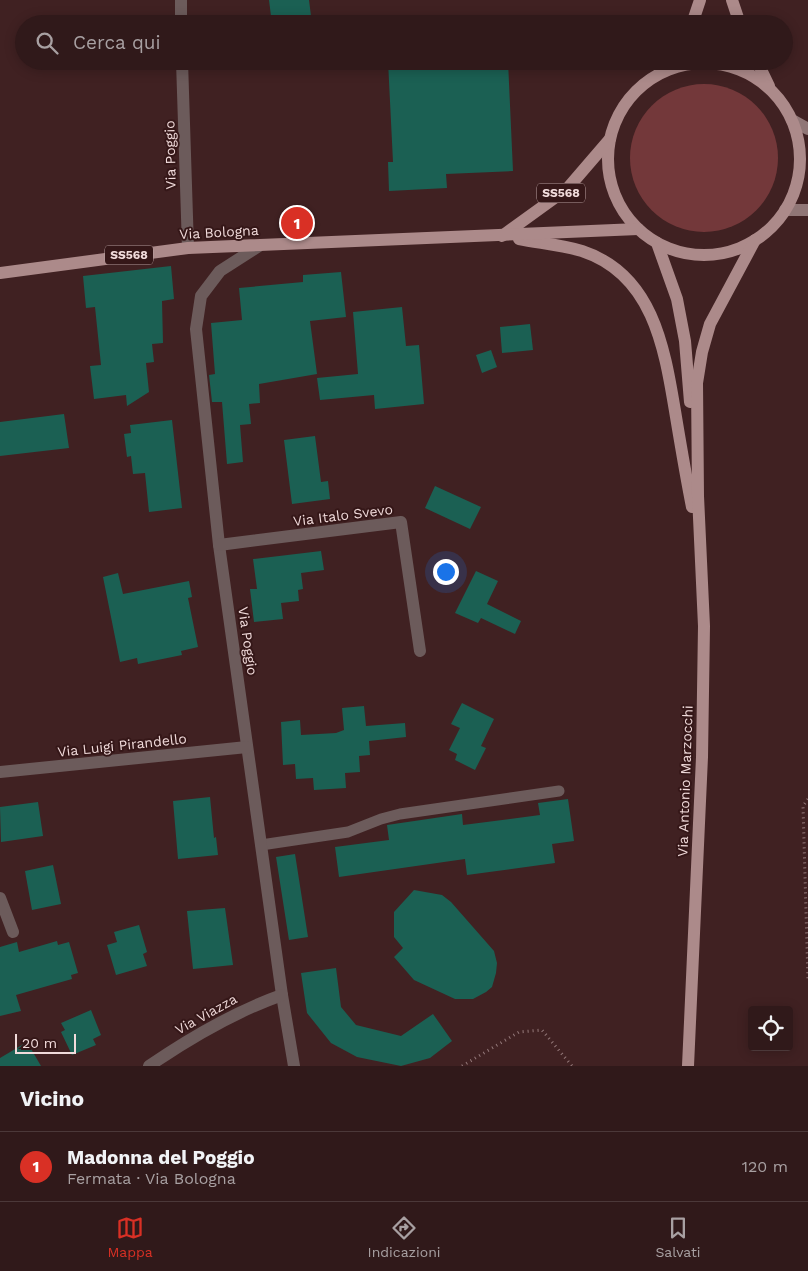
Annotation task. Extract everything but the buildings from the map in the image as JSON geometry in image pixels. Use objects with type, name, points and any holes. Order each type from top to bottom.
[{"type":"main road","points":[[695,15],[700,0]]},
{"type":"main road","points":[[732,0],[737,15]]},
{"type":"main road","name":"SS568","points":[[669,70],[643,84],[628,100],[617,118],[610,139],[608,163],[612,187],[622,210],[638,229],[657,243],[681,252],[706,255],[732,251],[755,240],[772,227],[785,210],[798,181],[800,150],[792,120],[782,103],[770,89],[741,70]]},
{"type":"main road","name":"SS568","points":[[761,70],[770,89]]},
{"type":"main road","points":[[792,120],[808,129]]},
{"type":"main road","name":"SS568","points":[[502,236],[568,189],[610,139]]},
{"type":"main road","points":[[785,210],[808,210]]},
{"type":"main road","name":"Via Bologna","points":[[0,273],[188,248],[638,229]]},
{"type":"main road","points":[[502,236],[583,252],[611,266],[636,288],[654,322],[666,356],[700,552]]},
{"type":"main road","name":"Via Antonio Marzocchi","points":[[688,1066],[702,757],[704,626],[698,496],[697,383],[702,352],[710,324],[755,240]]},
{"type":"main road","name":"Via Antonio Marzocchi","points":[[657,243],[677,299],[685,341],[698,496]]},
{"type":"street","points":[[180,0],[181,15]]},
{"type":"street","name":"Via Poggio","points":[[182,70],[188,248]]},
{"type":"street","name":"Via Poggio","points":[[259,246],[220,271],[201,296],[196,329],[219,546],[282,995],[294,1066]]},
{"type":"street","name":"Via Italo Svevo","points":[[219,546],[401,522],[420,651]]},
{"type":"street","name":"Via Luigi Pirandello","points":[[0,772],[247,748]]},
{"type":"street","points":[[0,898],[13,932]]},
{"type":"street","name":"Via Viazza","points":[[149,1066],[181,1044],[222,1022],[256,1004],[282,995]]},
{"type":"lane","points":[[261,845],[348,832],[400,814],[559,791]]},
{"type":"path","points":[[808,799],[803,806],[808,980]]},
{"type":"path","points":[[462,1066],[519,1032],[542,1030],[572,1066]]},
{"type":"shaded area","points":[[704,84],[718,85],[732,90],[745,96],[756,106],[766,117],[772,130],[777,144],[777,172],[772,186],[766,199],[756,210],[745,220],[732,226],[718,231],[704,232],[690,231],[676,226],[663,220],[652,210],[642,199],[636,186],[631,172],[630,158],[631,144],[636,130],[642,117],[652,106],[663,96],[676,90],[690,85]]},
{"type":"place","name":"Madonna del Poggio","points":[[297,223]]}]
